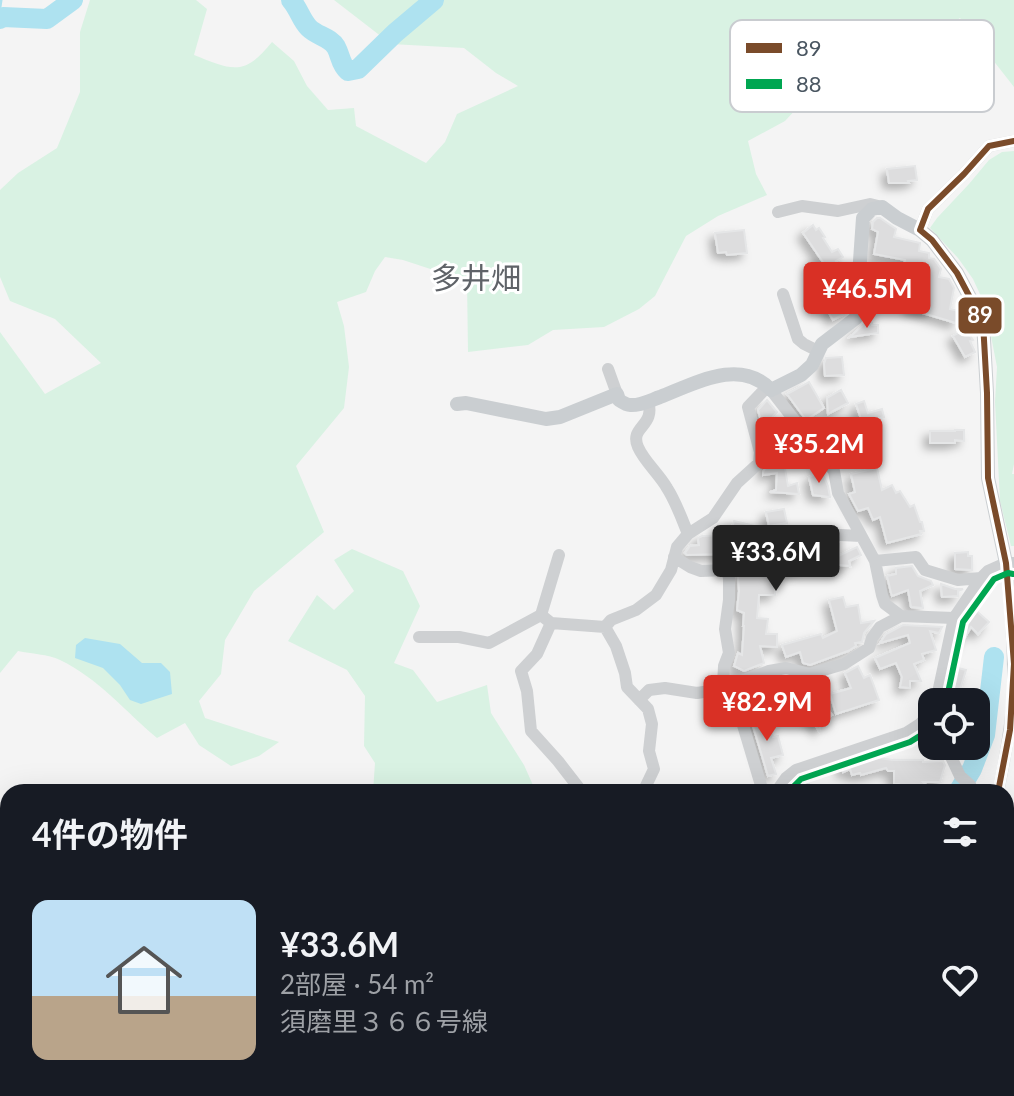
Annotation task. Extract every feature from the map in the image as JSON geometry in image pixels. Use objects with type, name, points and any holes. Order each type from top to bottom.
[{"type":"main road","points":[[457,404],[466,403],[546,419],[560,417],[617,394],[619,400],[629,405],[648,401],[716,376],[730,374],[751,378],[769,388],[801,375],[812,365],[822,344],[856,318],[863,218],[872,209],[882,207],[932,240],[957,273],[983,322],[988,478],[1010,564]]},
{"type":"street","points":[[920,230],[928,209],[989,146],[1014,141]]},
{"type":"street","points":[[778,212],[802,206],[838,211],[870,204],[882,207]]},
{"type":"street","points":[[783,294],[798,339],[818,351]]},
{"type":"street","points":[[608,369],[617,394]]},
{"type":"street","points":[[605,627],[611,620],[636,610],[656,595],[671,570],[677,547],[688,534],[713,518],[737,483],[759,463],[760,452],[748,407],[769,388],[834,471],[838,493],[875,561],[885,604],[901,616]]},
{"type":"street","points":[[648,401],[650,416],[637,434],[637,445],[669,491],[688,534]]},
{"type":"street","points":[[674,557],[701,571],[727,570],[800,533],[861,536]]},
{"type":"street","points":[[559,555],[537,654],[521,671],[527,691],[531,731],[576,784]]},
{"type":"street","points":[[875,561],[916,557],[925,570],[958,580],[981,578]]},
{"type":"street","points":[[939,688],[954,618],[988,571],[1010,564],[1014,679],[1010,730],[1000,784]]},
{"type":"street","points":[[727,570],[729,600],[725,629],[729,653],[724,666],[727,684],[760,784]]},
{"type":"street","points":[[639,700],[649,690],[710,691],[778,669],[810,674],[844,664],[869,648],[880,627],[901,616],[954,618]]},
{"type":"street","points":[[419,637],[459,637],[489,643],[546,619],[605,627]]},
{"type":"street","points":[[605,627],[616,646],[627,687],[648,709],[652,724],[649,751],[654,769],[647,784]]},
{"type":"street","points":[[782,784],[796,770],[906,733],[918,725]]},
{"type":"street","points":[[954,760],[968,784]]},
{"type":"green space","points":[[90,0],[196,0],[207,9],[194,55],[228,67],[237,67],[253,61],[272,42],[294,61],[307,86],[328,110],[354,108],[356,126],[426,163],[445,142],[457,114],[518,86],[464,48],[391,44],[334,0],[1014,0],[1014,87],[994,61],[994,20],[730,20],[730,112],[793,112],[785,121],[748,141],[756,174],[767,195],[718,216],[686,236],[655,296],[639,309],[604,327],[553,330],[528,345],[468,352],[467,281],[385,257],[366,292],[337,302],[344,326],[349,367],[344,408],[296,466],[324,532],[254,591],[225,640],[221,674],[199,701],[205,718],[279,742],[259,756],[231,766],[199,745],[185,723],[157,738],[99,686],[74,667],[55,658],[18,651],[0,673],[0,332],[45,394],[101,363],[55,319],[10,301],[0,277],[0,190],[18,173],[57,148],[80,92],[80,32]]},
{"type":"green space","points":[[1014,151],[1014,546],[1011,546],[1000,501],[995,402],[997,367],[985,305],[973,279],[958,258],[930,228],[989,160],[1002,152]]},
{"type":"green space","points":[[352,549],[403,571],[420,606],[394,663],[413,670],[437,702],[487,685],[491,713],[532,784],[374,784],[375,763],[364,746],[365,696],[347,670],[288,641],[317,595],[334,610],[354,591],[334,560]]},
{"type":"water","points":[[85,638],[120,644],[142,663],[161,663],[170,672],[172,694],[141,704],[130,700],[103,668],[75,658],[76,645]]},
{"type":"building","points":[[915,166],[917,180],[889,183],[887,169]]},
{"type":"building","points":[[877,218],[896,229],[894,237],[920,243],[919,251],[929,253],[929,258],[934,259],[941,269],[939,277],[949,279],[954,288],[950,309],[959,311],[956,323],[909,309],[915,287],[901,278],[905,260],[874,254],[878,232],[872,229]]},
{"type":"building","points":[[813,225],[816,230],[819,228],[832,252],[838,249],[843,257],[829,271],[803,233]]},
{"type":"building","points":[[744,230],[747,253],[718,253],[715,233]]},
{"type":"building","points":[[845,298],[846,313],[833,320],[826,308]]},
{"type":"building","points":[[864,324],[878,325],[878,333],[850,337]]},
{"type":"building","points":[[967,331],[973,340],[970,341],[975,352],[965,357],[953,336]]},
{"type":"building","points":[[842,357],[844,375],[825,376],[826,358]]},
{"type":"building","points":[[809,382],[824,408],[806,420],[787,394]]},
{"type":"building","points":[[841,390],[848,403],[828,414],[827,398]]},
{"type":"building","points":[[767,400],[777,412],[763,428],[758,410]]},
{"type":"building","points":[[864,401],[868,413],[882,409],[884,417],[876,419],[881,431],[854,441],[856,445],[847,450],[837,430],[861,419],[856,404]]},
{"type":"building","points":[[964,430],[964,441],[930,443],[930,431]]},
{"type":"building","points":[[779,432],[788,486],[797,483],[799,494],[770,492],[776,490],[777,473],[763,475],[769,453],[765,434]]},
{"type":"building","points":[[877,468],[882,490],[892,485],[910,507],[914,505],[922,522],[924,531],[920,531],[921,534],[887,543],[880,517],[873,520],[868,508],[858,511],[849,494],[855,492],[851,474]]},
{"type":"building","points":[[822,472],[830,497],[813,495],[809,477]]},
{"type":"building","points":[[784,509],[787,523],[769,526],[766,512]]},
{"type":"building","points":[[734,521],[755,526],[751,543],[757,543],[757,546],[729,560],[726,554],[685,553],[690,546],[699,545],[698,538],[702,536],[730,535]]},
{"type":"building","points":[[802,542],[839,544],[838,556],[857,547],[861,555],[849,561],[850,566],[811,562],[793,571],[789,563],[777,570],[775,595],[759,595],[757,618],[768,619],[766,634],[777,634],[777,647],[760,646],[764,663],[744,671],[734,666],[738,653],[742,655],[744,626],[744,613],[737,610],[738,576]]},
{"type":"building","points":[[968,552],[968,556],[972,556],[972,570],[955,569],[955,553]]},
{"type":"building","points":[[912,566],[918,576],[931,581],[933,585],[920,591],[923,608],[911,607],[908,590],[892,596],[891,593],[887,576],[896,574],[896,568]]},
{"type":"building","points":[[941,584],[963,589],[958,591],[958,596],[942,597]]},
{"type":"building","points":[[843,597],[846,607],[858,605],[861,623],[874,621],[864,633],[862,642],[855,643],[856,646],[848,651],[810,665],[803,663],[800,652],[786,657],[782,645],[821,634],[823,638],[837,631],[829,600]]},
{"type":"building","points":[[972,607],[989,622],[978,634],[971,627],[960,646],[964,619]]},
{"type":"building","points":[[903,625],[942,627],[939,633],[930,631],[936,650],[922,654],[924,660],[914,664],[921,681],[910,681],[910,688],[900,687],[902,677],[896,663],[880,669],[875,658],[910,643],[908,635],[880,643],[886,634]]},
{"type":"building","points":[[858,666],[864,678],[870,675],[879,700],[836,714],[830,694],[851,688],[845,673]]},
{"type":"building","points":[[958,668],[966,670],[961,688],[952,688]]},
{"type":"building","points":[[786,677],[804,682],[812,688],[832,715],[821,722],[819,731],[809,716],[812,714],[798,695],[772,705],[764,685]]},
{"type":"building","points":[[765,715],[773,737],[778,736],[783,755],[771,758],[776,774],[768,776],[750,716]]},
{"type":"building","points":[[872,757],[943,761],[945,765],[940,782],[923,782],[925,784],[894,784],[894,771],[886,768],[861,775],[852,775],[850,769],[843,772],[841,764]]},
{"type":"waterway","points":[[0,7],[1,0]]},
{"type":"waterway","points":[[0,19],[47,19],[73,0]]},
{"type":"waterway","points":[[291,0],[309,28],[338,50],[348,71],[358,69],[434,0]]},
{"type":"waterway","points":[[963,784],[985,735],[994,657]]},
{"type":"transit line","name":"89","points":[[1000,784],[1010,730],[1014,664],[1006,563],[988,478],[983,322],[957,273],[932,240],[920,230],[928,209],[989,146],[1014,141]]},
{"type":"transit line","name":"88","points":[[949,688],[963,622],[994,579],[1013,574]]},
{"type":"transit line","name":"88","points":[[796,784],[801,779],[918,737]]},
{"type":"district","name":"多井畑","points":[[476,277]]}]
